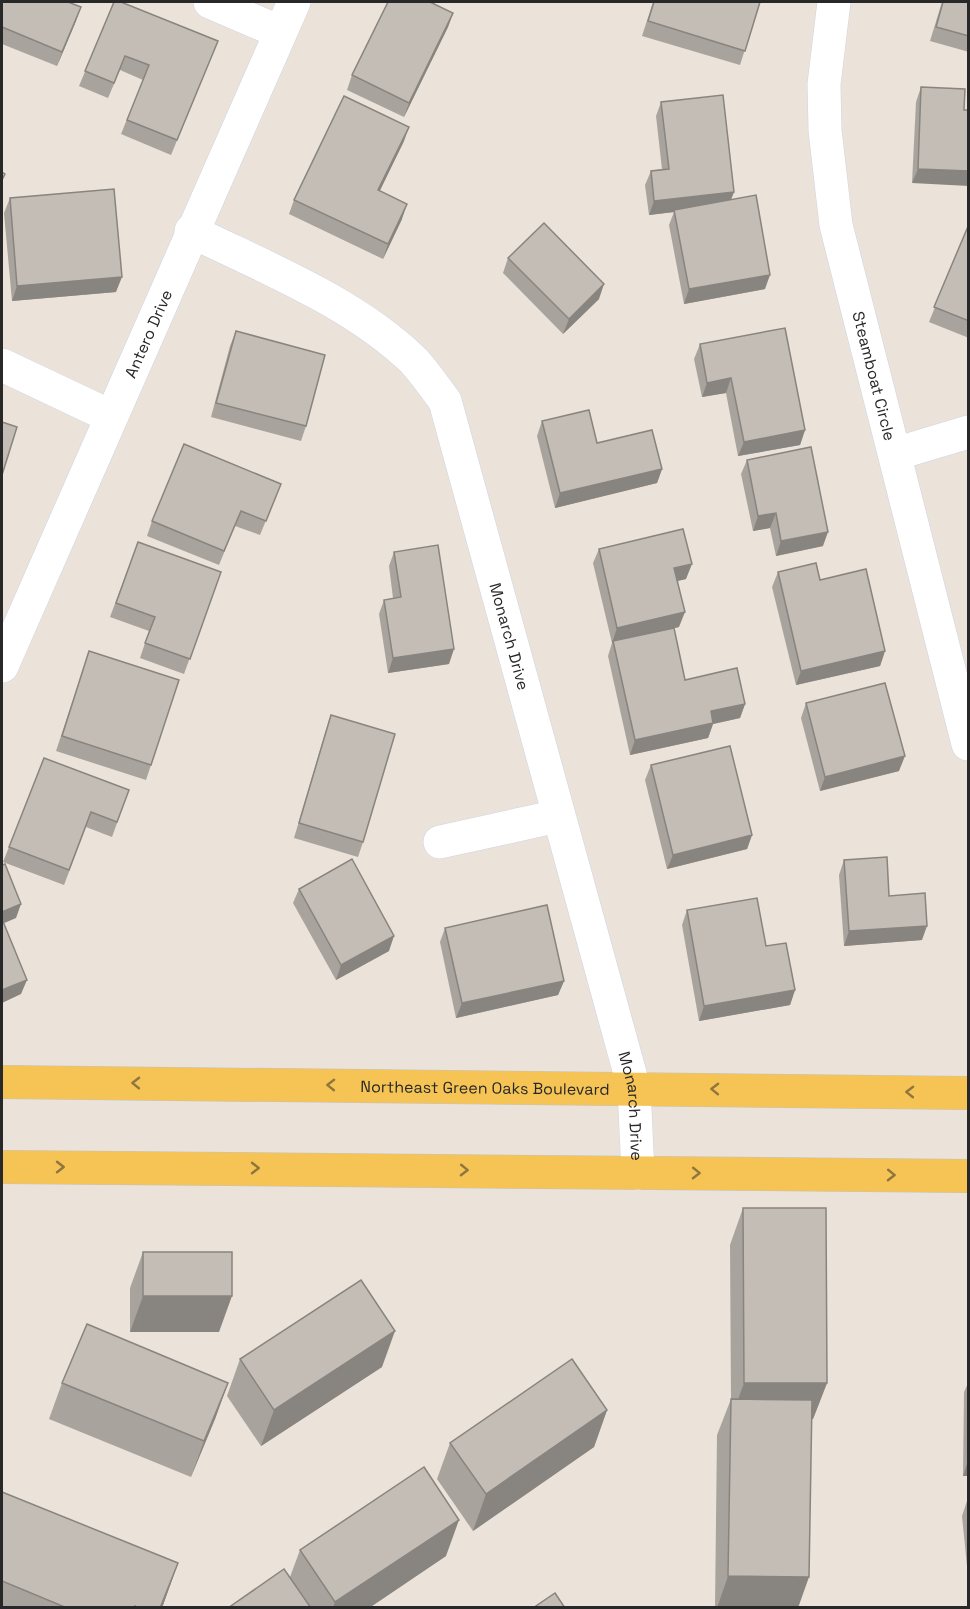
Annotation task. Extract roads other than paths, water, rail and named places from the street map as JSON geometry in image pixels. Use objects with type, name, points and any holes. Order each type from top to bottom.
[{"type":"main road","name":"Northeast Green Oaks Boulevard","points":[[2,1082],[969,1093]]},
{"type":"main road","points":[[2,1167],[969,1176]]},
{"type":"street","points":[[210,2],[280,32]]},
{"type":"street","name":"Antero Drive","points":[[2,666],[191,231],[294,2]]},
{"type":"street","name":"Steamboat Circle","points":[[834,2],[824,84],[825,130],[836,225],[969,744]]},
{"type":"street","name":"Monarch Drive","points":[[191,231],[311,291],[363,321],[414,362],[445,401],[634,1088],[638,1173]]},
{"type":"street","points":[[2,365],[110,416]]},
{"type":"street","points":[[895,453],[969,432]]},
{"type":"street","points":[[440,842],[558,816]]}]
